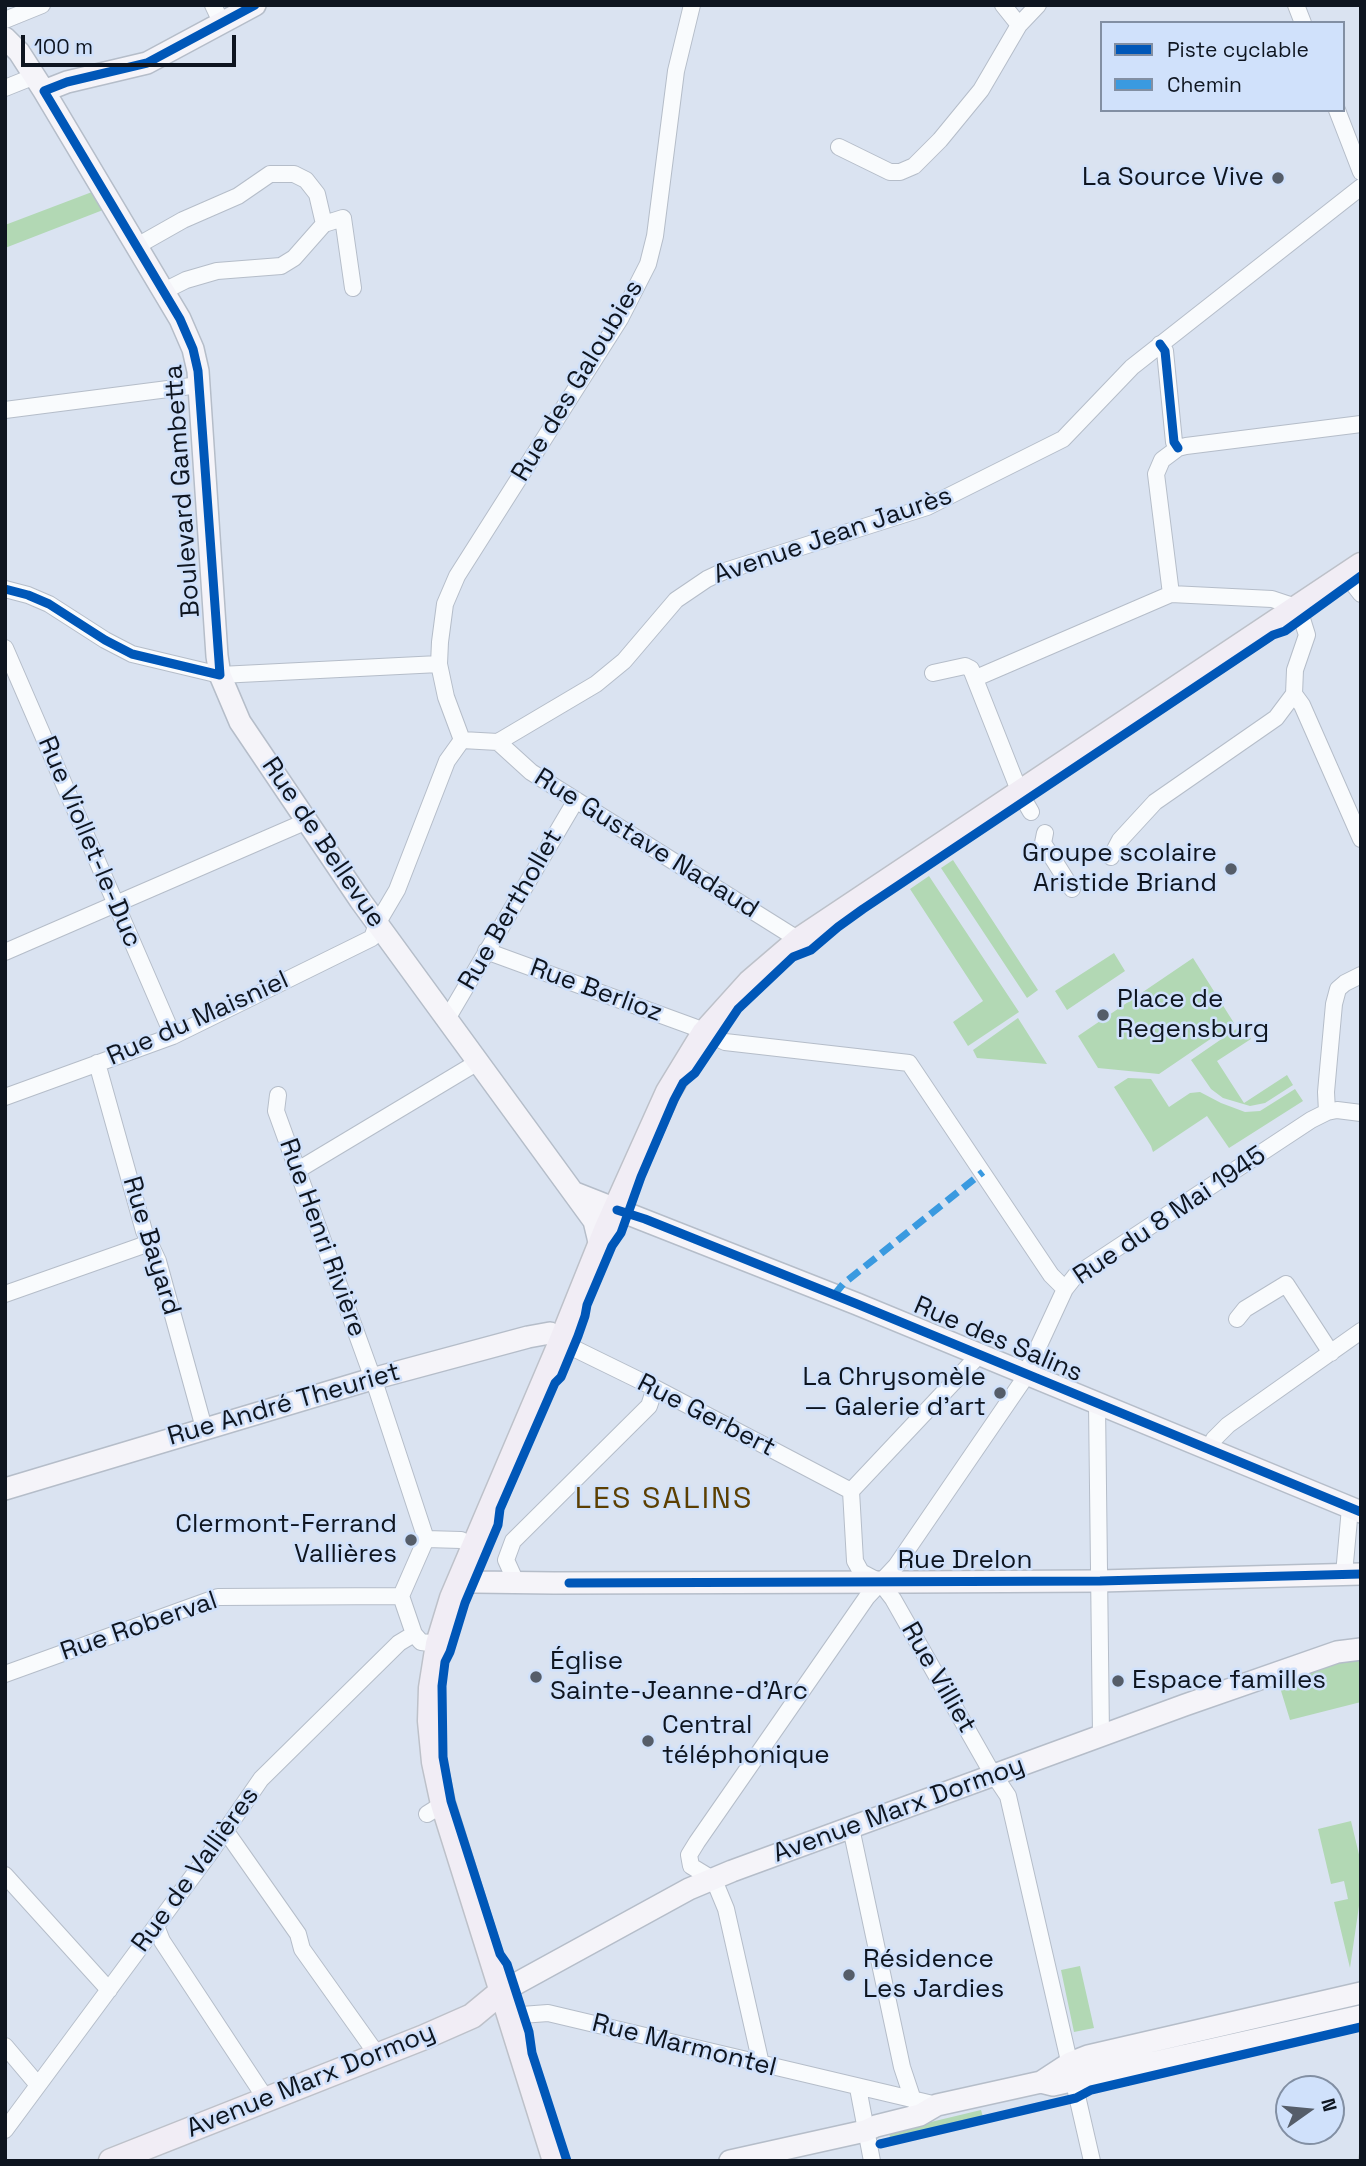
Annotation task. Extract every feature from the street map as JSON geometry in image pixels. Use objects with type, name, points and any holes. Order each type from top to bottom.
[{"type":"main road","points":[[40,83],[67,82],[147,63],[217,15],[255,5]]},
{"type":"main road","name":"Boulevard Gambetta","points":[[5,38],[19,52],[40,83],[164,291],[189,338],[200,384],[220,676]]},
{"type":"main road","points":[[555,2161],[501,1992],[435,1809],[431,1688],[438,1644],[461,1578],[668,1092],[704,1033],[750,982],[799,940],[1026,802],[1294,608],[1356,578]]},
{"type":"main road","name":"Rue de Bellevue","points":[[220,676],[240,722],[377,924],[594,1221],[600,1247]]},
{"type":"main road","points":[[574,1193],[617,1210]]},
{"type":"main road","name":"Rue des Salins","points":[[617,1210],[980,1354],[1356,1510]]},
{"type":"main road","name":"Rue André Theuriet","points":[[5,1489],[372,1378],[540,1334],[550,1333],[561,1342]]},
{"type":"main road","name":"Rue Drelon","points":[[461,1578],[474,1582],[880,1582],[1100,1581],[1352,1574]]},
{"type":"main road","name":"Avenue Marx Dormoy","points":[[111,2161],[472,2016],[501,1992],[689,1889],[732,1871],[1101,1735],[1356,1646]]},
{"type":"main road","points":[[730,2161],[865,2131],[920,2115],[937,2105],[1041,2082],[1053,2085],[1071,2071],[1113,2050],[1361,1993]]},
{"type":"main road","name":"Avenue Marx Dormoy","points":[[472,2016],[509,2016]]},
{"type":"main road","points":[[1071,2071],[1361,2016]]},
{"type":"street","points":[[5,20],[41,5]]},
{"type":"street","name":"Rue des Galoubies","points":[[462,740],[446,697],[439,664],[445,604],[457,576],[620,319],[648,264],[655,236],[676,71],[691,5]]},
{"type":"street","points":[[1003,5],[1019,25]]},
{"type":"street","points":[[839,146],[890,172],[900,172],[914,166],[940,140],[981,90],[1019,25],[1038,5]]},
{"type":"street","points":[[5,89],[40,83]]},
{"type":"street","points":[[1338,112],[1361,172]]},
{"type":"street","points":[[137,246],[183,220],[238,196],[270,174],[283,172],[306,180],[317,194],[324,224]]},
{"type":"street","name":"Avenue Jean Jaurès","points":[[498,741],[569,701],[610,674],[676,600],[707,579],[927,507],[1063,439],[1132,367],[1361,187]]},
{"type":"street","points":[[164,291],[186,280],[217,271],[281,266],[294,258],[324,224],[343,218],[353,288]]},
{"type":"street","points":[[1160,344],[1165,351],[1174,442],[1178,448]]},
{"type":"street","points":[[5,410],[200,384]]},
{"type":"street","points":[[1171,594],[1156,474],[1162,460],[1178,448],[1361,424]]},
{"type":"street","points":[[5,589],[49,604],[132,654],[220,676],[439,664]]},
{"type":"street","points":[[976,678],[1171,594],[1272,599],[1294,608],[1305,626],[1307,635],[1295,670],[1294,694],[1276,718],[1155,802],[1120,840],[1111,857]]},
{"type":"street","name":"Rue Viollet-le-Duc","points":[[5,648],[173,1036]]},
{"type":"street","points":[[933,673],[965,666],[971,669],[1026,802]]},
{"type":"street","points":[[1294,694],[1302,705],[1361,839]]},
{"type":"street","points":[[377,924],[397,890],[447,761],[462,740],[498,741]]},
{"type":"street","name":"Rue Gustave Nadaud","points":[[498,741],[524,767],[799,940]]},
{"type":"street","name":"Rue Berthollet","points":[[446,1019],[576,800]]},
{"type":"street","points":[[5,952],[307,821]]},
{"type":"street","points":[[1045,833],[1043,843],[1072,889]]},
{"type":"street","name":"Rue du Maisniel","points":[[5,1097],[173,1036],[372,938],[377,924]]},
{"type":"street","name":"Rue Berlioz","points":[[486,951],[735,1044],[909,1063],[940,1105],[1051,1275],[1065,1289]]},
{"type":"street","points":[[1361,975],[1338,989],[1334,1004],[1326,1093],[1326,1112],[1361,1112]]},
{"type":"street","points":[[298,1170],[478,1062]]},
{"type":"street","name":"Rue Bayard","points":[[97,1063],[148,1241],[158,1261],[204,1429]]},
{"type":"street","name":"Rue Henri Rivière","points":[[278,1095],[276,1111],[372,1378],[426,1539]]},
{"type":"street","name":"Rue du 8 Mai 1945","points":[[689,1889],[689,1854],[867,1597],[896,1566],[1026,1375],[1065,1289],[1076,1275],[1326,1112]]},
{"type":"street","points":[[5,1294],[141,1246],[148,1241]]},
{"type":"street","points":[[1237,1319],[1245,1309],[1286,1284],[1331,1353]]},
{"type":"street","points":[[1208,1450],[1214,1439],[1228,1425],[1361,1331]]},
{"type":"street","name":"Rue Gerbert","points":[[561,1342],[851,1491]]},
{"type":"street","points":[[851,1491],[980,1354]]},
{"type":"street","points":[[516,1582],[506,1560],[513,1541],[649,1406],[655,1388]]},
{"type":"street","points":[[1097,1404],[1101,1735]]},
{"type":"street","name":"Rue Villiet","points":[[851,1491],[855,1561],[861,1572],[880,1582],[893,1599],[988,1766],[1008,1796],[1092,2161]]},
{"type":"street","points":[[1352,1574],[1356,1510]]},
{"type":"street","points":[[438,1644],[421,1642],[414,1634],[401,1596],[426,1539],[461,1540],[474,1546]]},
{"type":"street","name":"Rue Roberval","points":[[5,1674],[218,1597],[401,1596]]},
{"type":"street","name":"Rue de Vallières","points":[[5,2130],[261,1779],[399,1643],[414,1634]]},
{"type":"street","points":[[851,1828],[902,2067],[913,2100]]},
{"type":"street","points":[[225,1830],[298,1934],[302,1950],[371,2046],[374,2056]]},
{"type":"street","points":[[691,1866],[715,1880],[726,1909],[761,2064]]},
{"type":"street","points":[[5,1875],[109,1990]]},
{"type":"street","points":[[156,1926],[162,1941],[266,2099]]},
{"type":"street","name":"Rue Marmontel","points":[[509,2016],[548,2013],[937,2105]]},
{"type":"street","points":[[5,2046],[38,2085]]},
{"type":"street","points":[[885,2094],[902,2067]]},
{"type":"street","points":[[858,2088],[872,2161]]},
{"type":"green space","points":[[92,192],[103,210],[5,248],[5,225]]},
{"type":"green space","points":[[953,860],[1038,990],[1027,998],[941,868]]},
{"type":"green space","points":[[929,876],[1019,1012],[968,1046],[953,1022],[983,1001],[910,889]]},
{"type":"green space","points":[[1114,953],[1125,971],[1067,1010],[1055,991]]},
{"type":"green space","points":[[1193,958],[1234,1023],[1159,1074],[1098,1068],[1078,1036]]},
{"type":"green space","points":[[1018,1018],[1047,1064],[977,1058],[973,1050]]},
{"type":"green space","points":[[1242,1025],[1251,1039],[1217,1061],[1244,1103],[1287,1075],[1293,1085],[1265,1103],[1250,1106],[1223,1098],[1211,1089],[1191,1060]]},
{"type":"green space","points":[[1128,1078],[1151,1079],[1169,1107],[1190,1093],[1200,1092],[1245,1112],[1260,1111],[1295,1089],[1303,1101],[1229,1148],[1207,1116],[1153,1152],[1114,1087]]},
{"type":"green space","points":[[1361,1660],[1361,1702],[1290,1720],[1278,1681],[1329,1662]]},
{"type":"green space","points":[[1351,1821],[1361,1863],[1361,1892],[1350,1968],[1334,1902],[1348,1899],[1344,1881],[1331,1884],[1318,1829]]},
{"type":"green space","points":[[1080,1966],[1094,2028],[1074,2032],[1061,1970]]},
{"type":"green space","points":[[981,2110],[983,2117],[890,2138],[889,2132]]},
{"type":"tram line","points":[[1359,2161],[1361,2145]]},
{"type":"marked path","points":[[834,1295],[843,1284],[983,1172]]},
{"type":"cycle path","points":[[5,589],[49,604],[132,654],[220,675],[198,371],[193,349],[180,319],[44,91],[67,82],[147,63],[255,5]]},
{"type":"cycle path","points":[[1160,344],[1165,351],[1174,442],[1178,448]]},
{"type":"cycle path","points":[[567,2161],[532,2053],[529,2032],[507,1964],[500,1954],[451,1801],[443,1757],[442,1686],[445,1662],[465,1603],[498,1525],[500,1509],[555,1383],[561,1377],[587,1305],[612,1246],[621,1233],[641,1177],[674,1100],[683,1083],[695,1073],[738,1009],[793,957],[811,950],[863,909],[1273,635],[1285,631],[1361,576]]},
{"type":"cycle path","points":[[617,1210],[857,1304],[1361,1512]]},
{"type":"cycle path","points":[[569,1583],[1100,1581],[1361,1574]]},
{"type":"cycle path","points":[[880,2144],[1076,2098],[1091,2090],[1361,2027]]},
{"type":"place","name":"La Source Vive","points":[[1278,178]]},
{"type":"place","name":"Groupe scolaire Aristide Briand","points":[[1231,869]]},
{"type":"place","name":"Place de Regensburg","points":[[1103,1015]]},
{"type":"place","name":"La Chrysomèle — Galerie d'art","points":[[1000,1393]]},
{"type":"place","name":"Clermont-Ferrand Vallières","points":[[411,1540]]},
{"type":"place","name":"Église Sainte-Jeanne-d'Arc","points":[[536,1677]]},
{"type":"place","name":"Espace familles","points":[[1118,1681]]},
{"type":"place","name":"Central téléphonique","points":[[648,1741]]},
{"type":"place","name":"Résidence Les Jardies","points":[[849,1975]]},
{"type":"district","name":"LES SALINS","points":[[664,1500]]}]
